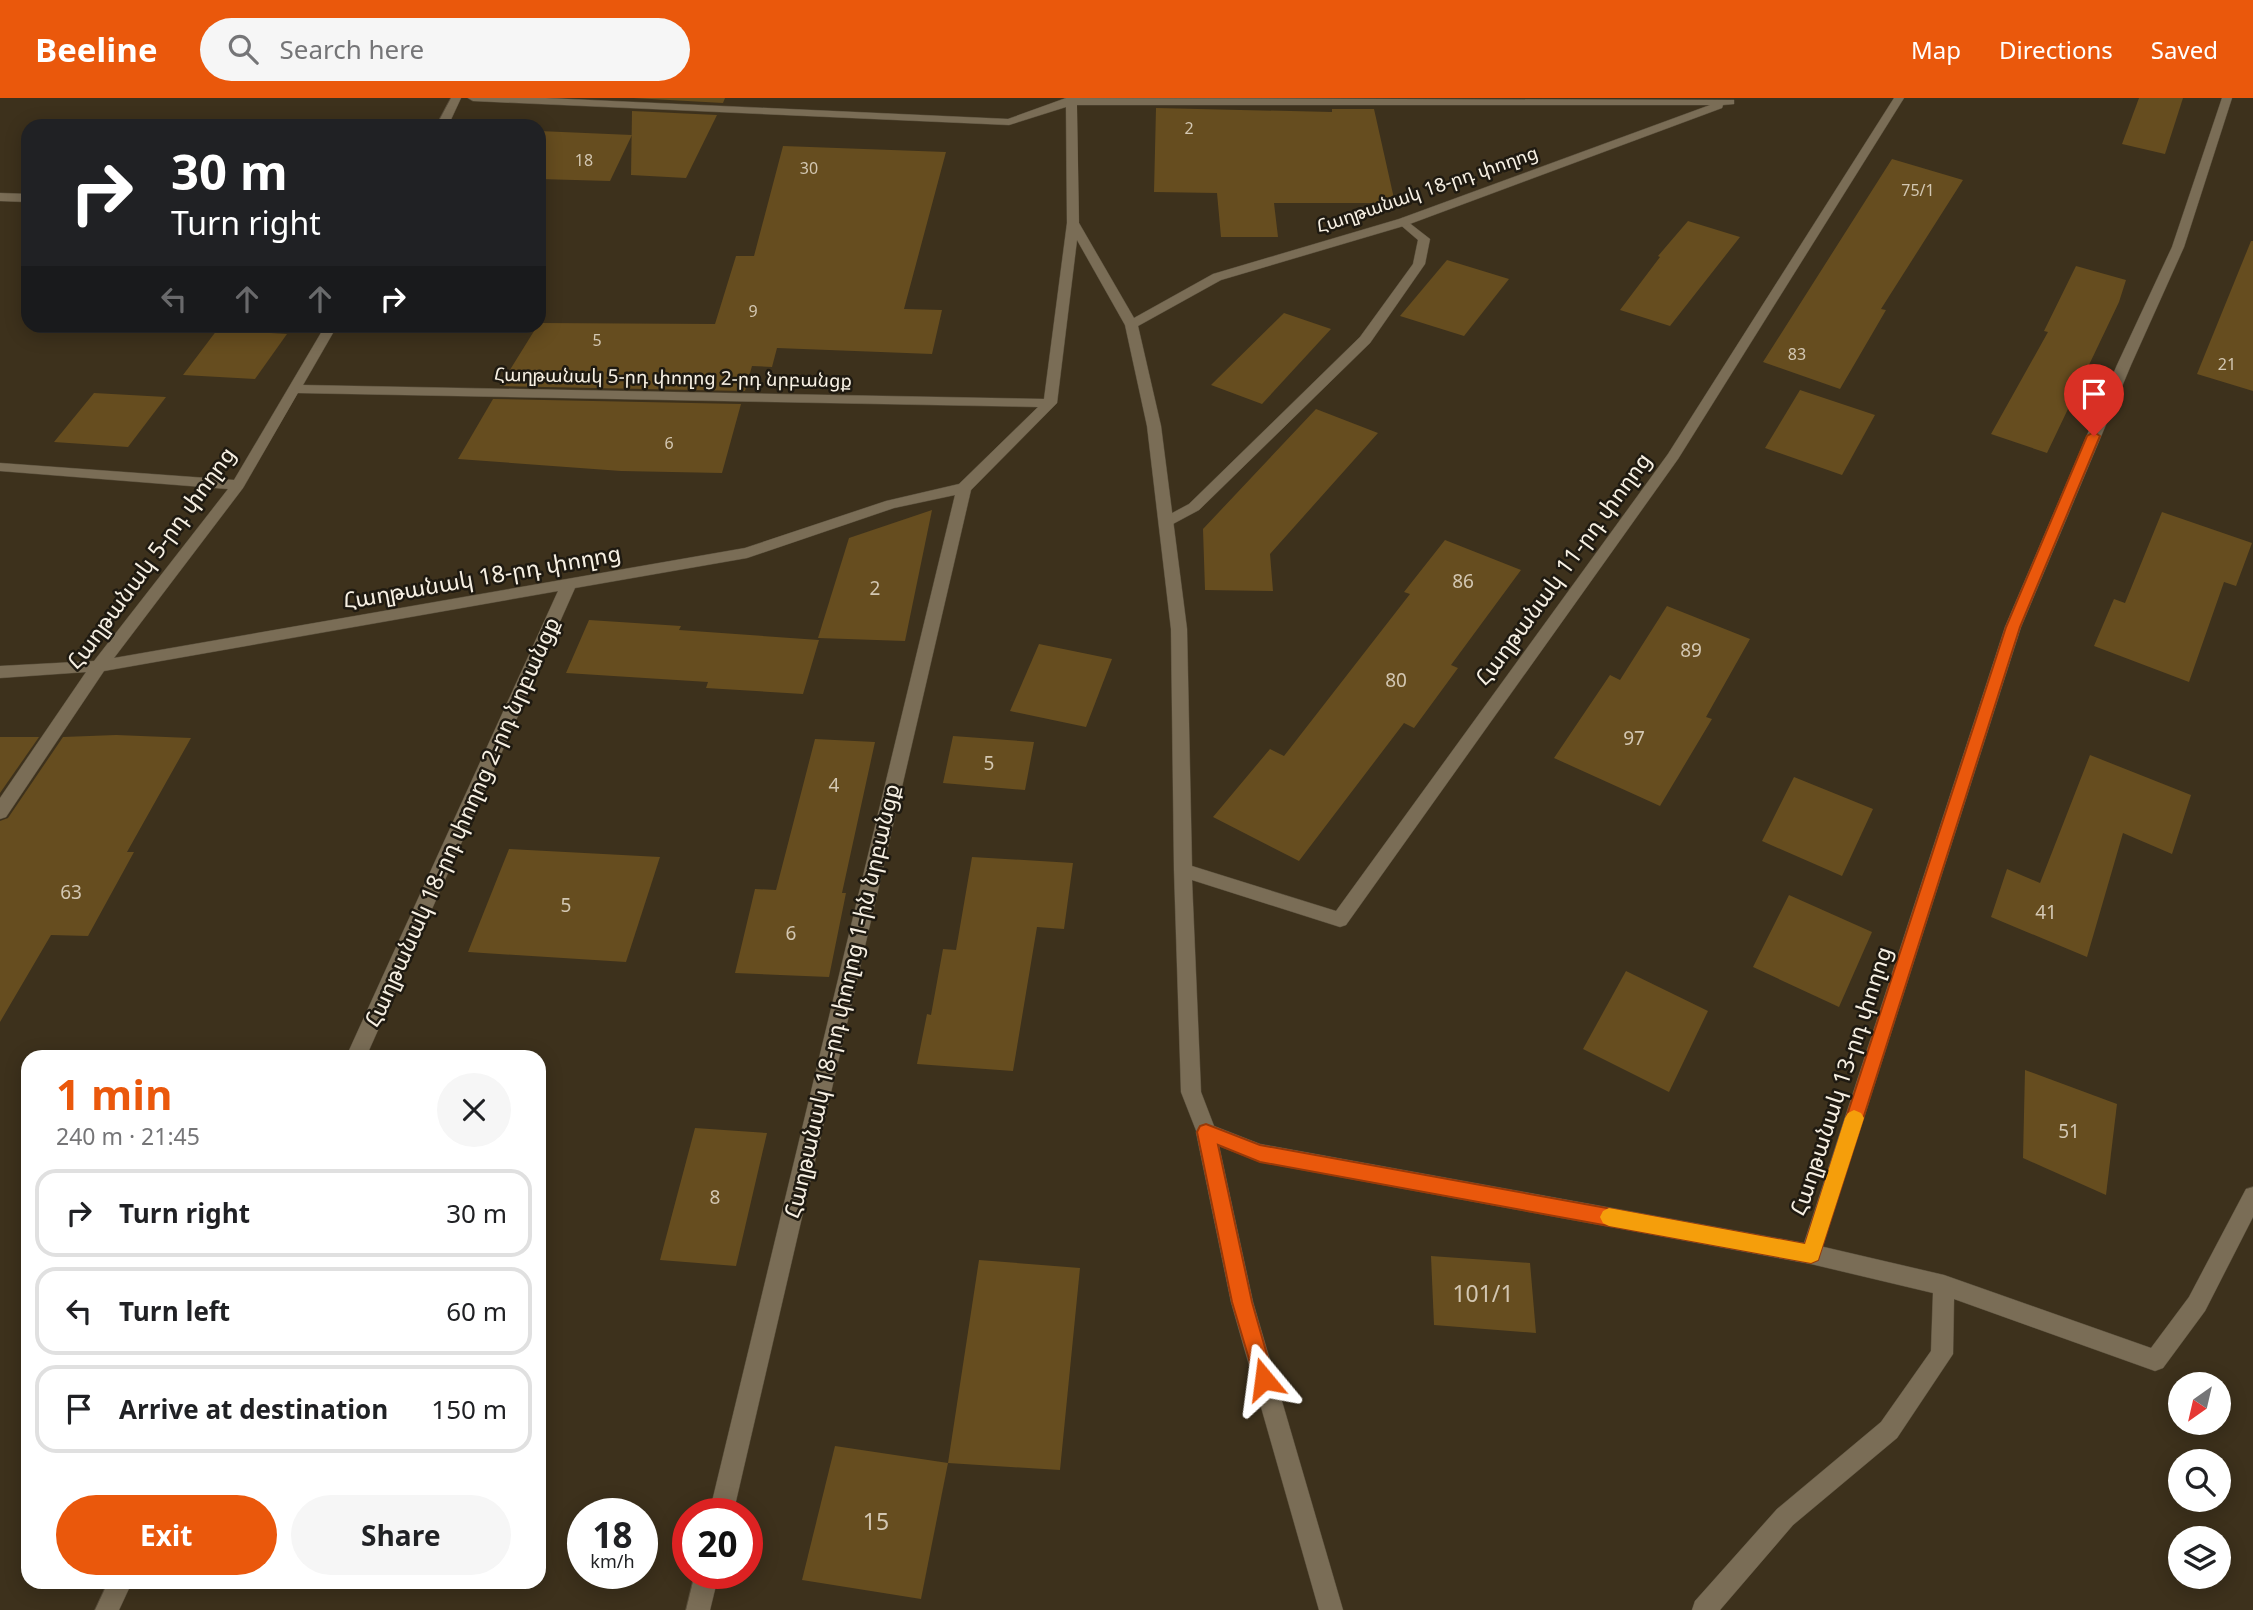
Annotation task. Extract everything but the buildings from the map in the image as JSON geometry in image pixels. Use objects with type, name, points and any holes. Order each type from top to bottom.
[{"type":"street","points":[[446,119],[456,98]]},
{"type":"street","points":[[472,98],[1009,122],[1071,100],[1735,100]]},
{"type":"street","name":"Հաղթանակ 11-րդ փողոց","points":[[1183,870],[1340,920],[1673,456],[1899,98]]},
{"type":"street","name":"Հաղթանակ 13-րդ փողոց","points":[[1206,1132],[1260,1153],[1811,1254],[2013,627],[2124,365],[2178,247],[2227,98]]},
{"type":"street","points":[[964,488],[1050,403],[1073,223],[1071,100]]},
{"type":"street","name":"Հաղթանակ 18-րդ փողոց","points":[[1130,325],[1217,277],[1403,222],[1735,100]]},
{"type":"street","points":[[0,197],[21,198]]},
{"type":"street","points":[[1166,522],[1194,506],[1365,340],[1419,264],[1424,239],[1403,222]]},
{"type":"street","points":[[1073,223],[1130,325],[1154,426],[1179,629],[1183,870],[1191,1092],[1206,1132],[1242,1302],[1331,1610]]},
{"type":"street","name":"Հաղթանակ 5-րդ փողոց","points":[[0,812],[99,666],[238,485],[327,333]]},
{"type":"street","name":"Հաղթանակ 5-րդ փողոց 2-րդ նրբանցք","points":[[295,388],[1050,403]]},
{"type":"street","points":[[0,467],[238,485]]},
{"type":"street","name":"Հաղթանակ 18-րդ փողոց","points":[[0,672],[99,666],[747,553],[891,504],[964,488]]},
{"type":"street","name":"Հաղթանակ 18-րդ փողոց 1-ին նրբանցք","points":[[725,1498],[964,488]]},
{"type":"street","name":"Հաղթանակ 18-րդ փողոց 2-րդ նրբանցք","points":[[359,1050],[568,586]]},
{"type":"street","points":[[1811,1254],[1944,1285],[2155,1360],[2197,1304],[2253,1196]]},
{"type":"street","points":[[1704,1610],[1785,1517],[1889,1430],[1941,1354],[1944,1285]]},
{"type":"street","points":[[107,1610],[117,1589]]},
{"type":"street","points":[[698,1610],[703,1589]]},
{"type":"slow traffic","points":[[1609,1217],[1811,1254],[1854,1118]]},
{"type":"route","points":[[1264,1379],[1242,1302],[1206,1132],[1260,1153],[1811,1254],[2013,627],[2094,436]]}]
